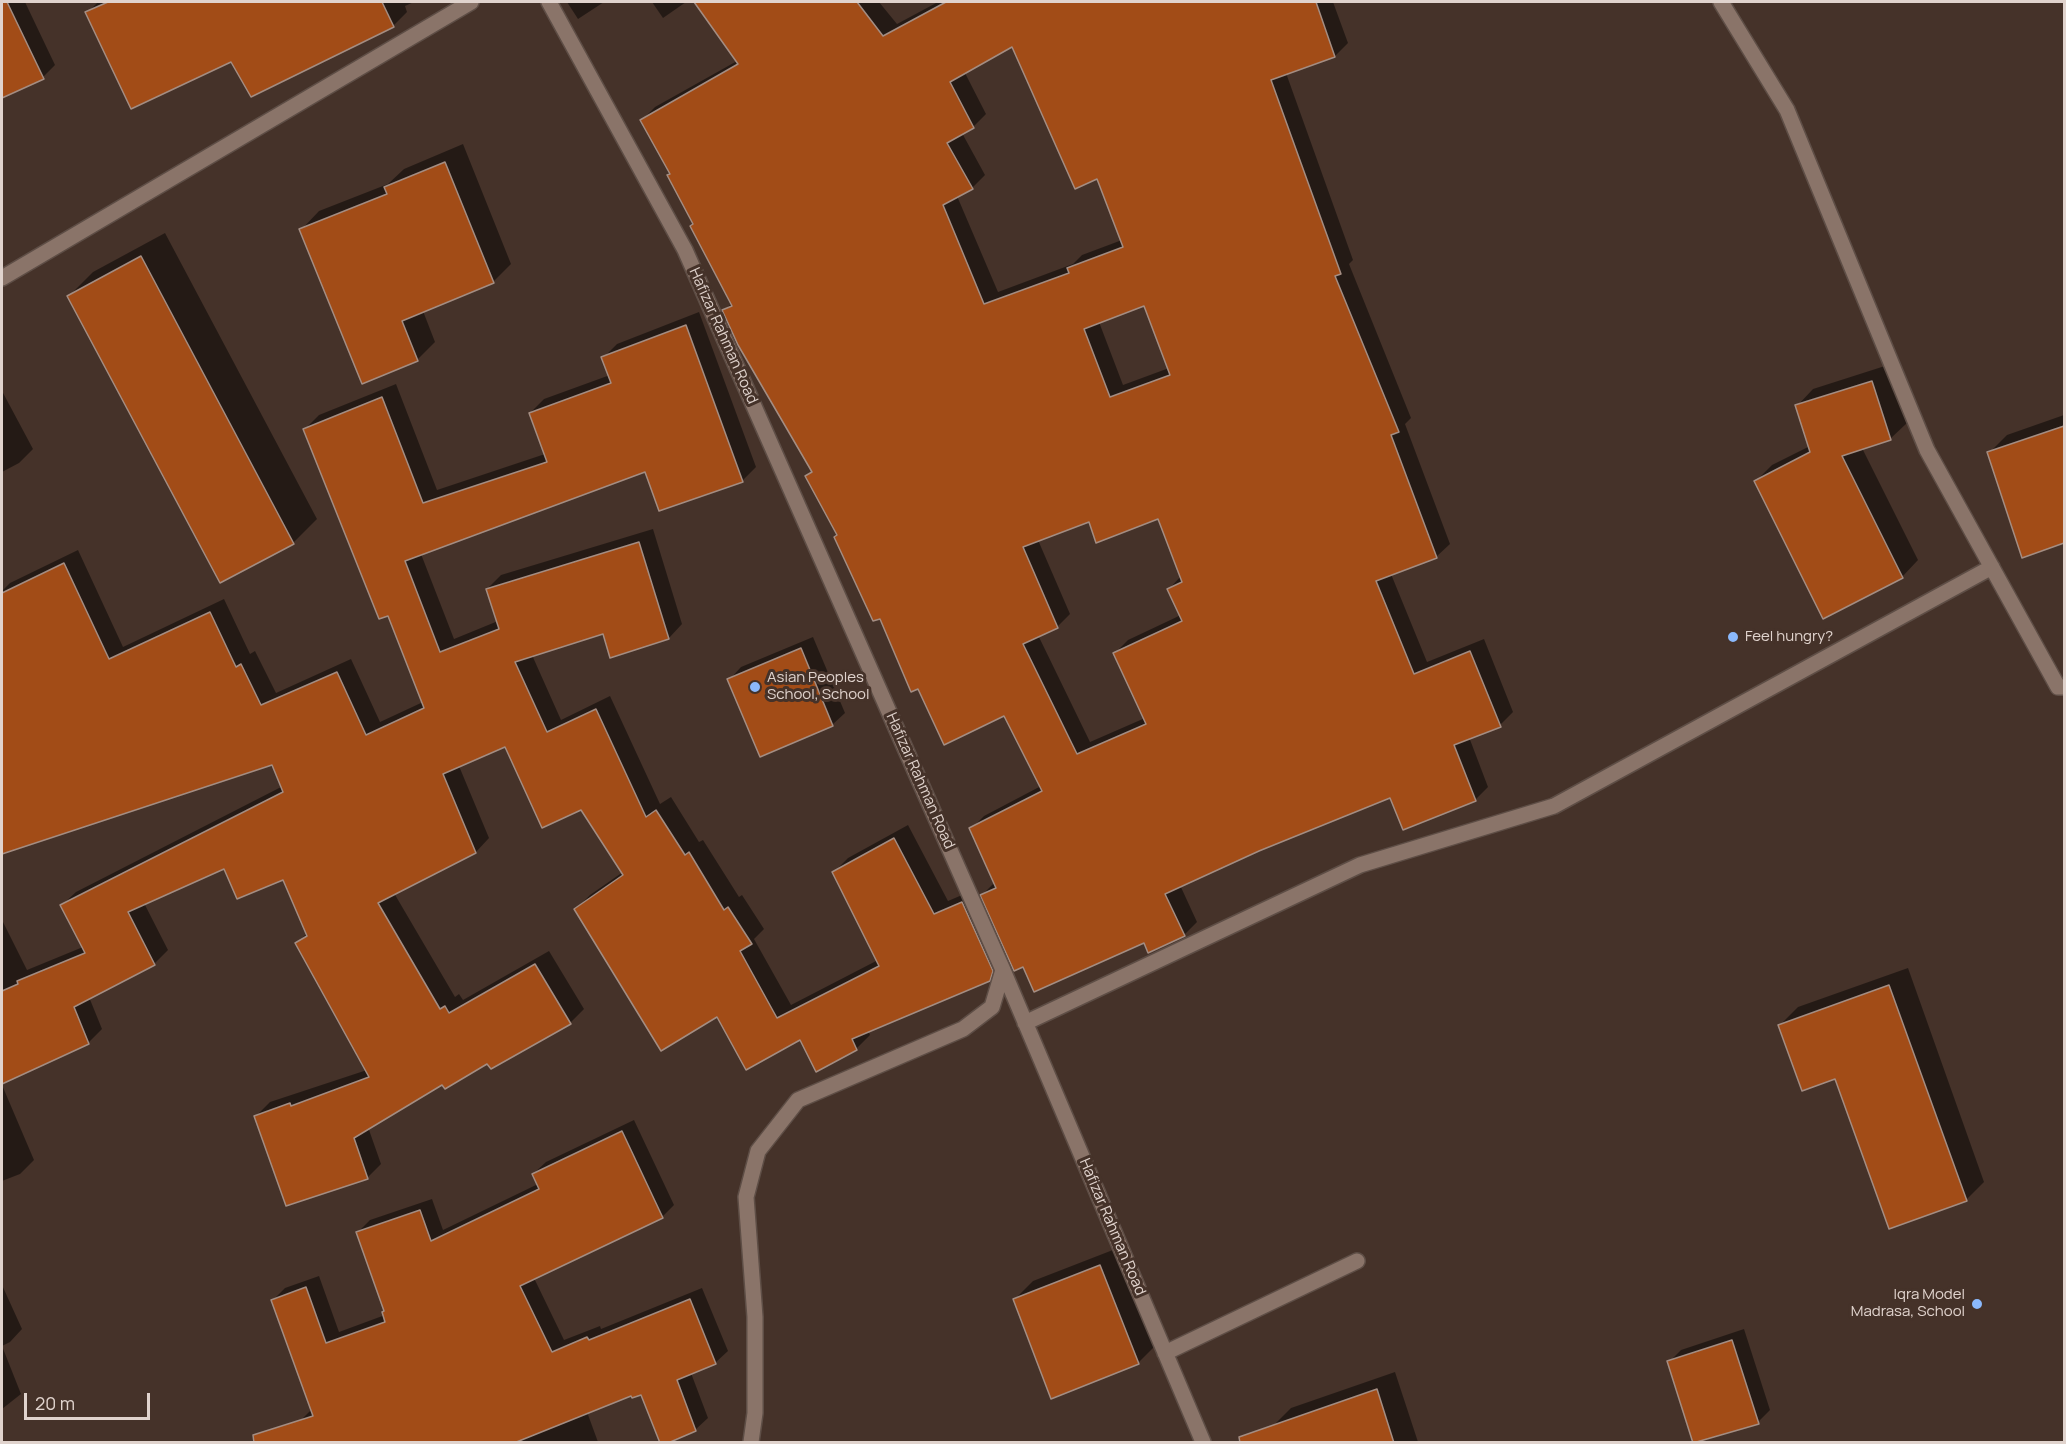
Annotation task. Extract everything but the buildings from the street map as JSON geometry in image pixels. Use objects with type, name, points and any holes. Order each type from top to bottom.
[{"type":"street","points":[[2,278],[471,2]]},
{"type":"street","name":"Hafizar Rahman Road","points":[[549,2],[685,250],[1003,970],[1203,1443]]},
{"type":"street","points":[[1721,2],[1787,110],[1927,450],[2058,687],[2064,687]]},
{"type":"street","points":[[1025,1023],[1360,865],[1554,806],[1992,567]]},
{"type":"street","points":[[751,1443],[755,1413],[755,1317],[746,1197],[758,1151],[798,1100],[963,1029],[985,1013],[992,1007],[1003,970]]},
{"type":"street","points":[[1166,1353],[1357,1261]]},
{"type":"place","name":"Feel hungry?","points":[[1733,637]]},
{"type":"place","name":"Asian Peoples School, School","points":[[755,687]]},
{"type":"place","name":"Iqra Model Madrasa, School","points":[[1977,1304]]}]
